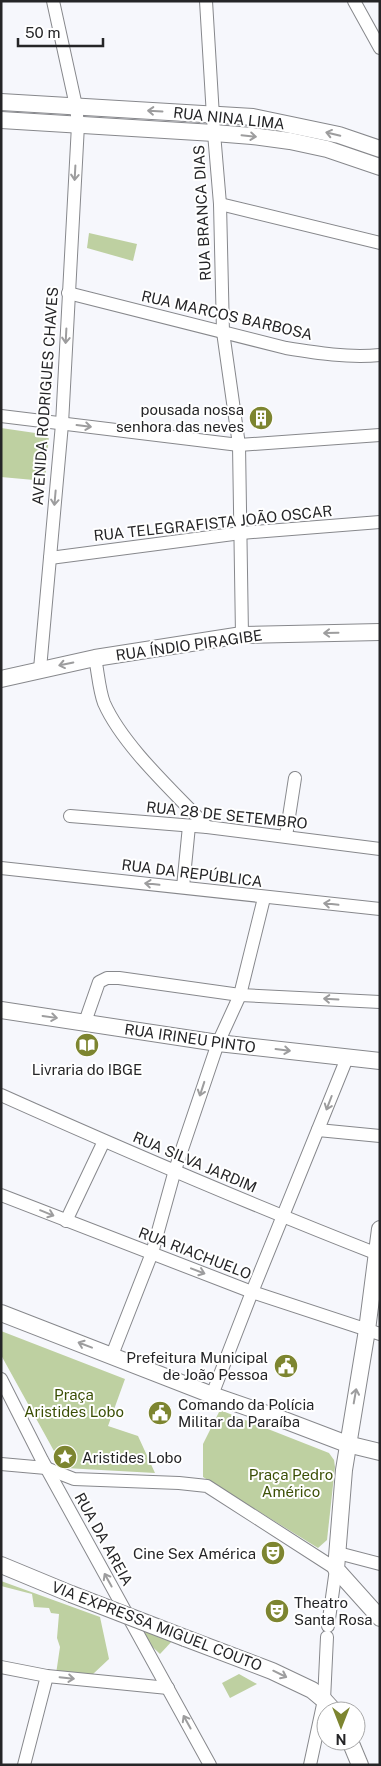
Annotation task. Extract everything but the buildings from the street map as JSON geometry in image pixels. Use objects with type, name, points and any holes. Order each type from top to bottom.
[{"type":"main road","name":"RUA NINA LIMA","points":[[1,102],[253,117],[339,135],[380,149]]},
{"type":"main road","name":"RUA NINA LIMA","points":[[1,120],[214,133],[290,141],[327,149],[380,167]]},
{"type":"main road","name":"RUA ÍNDIO PIRAGIBE","points":[[1,679],[95,658],[242,635],[380,632]]},
{"type":"main road","name":"RUA IRINEU PINTO","points":[[1,1010],[218,1043],[380,1061]]},
{"type":"main road","points":[[380,1229],[373,1332],[347,1444],[337,1561],[380,1618]]},
{"type":"main road","points":[[1,1313],[212,1395],[347,1444],[380,1452]]},
{"type":"main road","name":"VIA EXPRESSA MIGUEL COUTO","points":[[1,1565],[71,1594],[272,1671],[323,1700]]},
{"type":"main road","points":[[354,1751],[360,1765]]},
{"type":"street","points":[[54,1],[76,106]]},
{"type":"street","name":"RUA BRANCA DIAS","points":[[206,1],[220,204],[222,332],[240,445],[242,635]]},
{"type":"street","points":[[354,1],[380,48]]},
{"type":"street","name":"AVENIDA RODRIGUES CHAVES","points":[[40,669],[62,424],[78,125],[76,106]]},
{"type":"street","points":[[220,204],[380,243]]},
{"type":"street","name":"RUA MARCOS BARBOSA","points":[[68,293],[286,348],[350,356],[380,355]]},
{"type":"street","points":[[1,416],[240,445],[380,435]]},
{"type":"street","name":"RUA TELEGRAFISTA JOÃO OSCAR","points":[[50,558],[241,533],[380,522]]},
{"type":"street","points":[[95,658],[104,702],[122,734],[207,827]]},
{"type":"street","points":[[286,836],[295,778]]},
{"type":"street","name":"RUA 28 DE SETEMBRO","points":[[70,816],[207,827],[380,850]]},
{"type":"street","points":[[182,887],[189,826]]},
{"type":"street","name":"RUA DA REPÚBLICA","points":[[1,868],[182,887],[264,898],[380,909]]},
{"type":"street","points":[[112,1355],[152,1253],[175,1170],[218,1043],[240,995],[264,898]]},
{"type":"street","points":[[85,1022],[99,982],[106,978],[119,978],[240,995],[380,1002]]},
{"type":"street","points":[[212,1395],[347,1058]]},
{"type":"street","name":"RUA SILVA JARDIM","points":[[1,1095],[283,1217],[378,1254]]},
{"type":"street","points":[[318,1130],[380,1136]]},
{"type":"street","points":[[66,1221],[104,1141]]},
{"type":"street","name":"RUA RIACHUELO","points":[[1,1195],[252,1292],[373,1332]]},
{"type":"street","name":"RUA DA AREIA","points":[[1,1380],[46,1468],[210,1765]]},
{"type":"street","points":[[1,1464],[46,1468],[74,1479],[179,1483],[207,1486],[337,1561],[380,1564]]},
{"type":"street","points":[[310,1765],[323,1700],[328,1631],[337,1561]]},
{"type":"street","points":[[1,1668],[47,1676],[168,1688]]},
{"type":"street","points":[[24,1765],[47,1676]]},
{"type":"green space","points":[[89,233],[137,244],[133,261],[87,248]]},
{"type":"green space","points":[[1,428],[49,435],[45,481],[1,477]]},
{"type":"green space","name":"Praça Aristides Lobo","points":[[1,1331],[125,1379],[108,1426],[138,1436],[155,1473],[65,1468],[1,1355]]},
{"type":"green space","name":"Praça Pedro Américo","points":[[220,1410],[329,1453],[334,1460],[335,1467],[327,1540],[318,1548],[203,1477],[203,1444]]},
{"type":"green space","points":[[1,1581],[100,1617],[109,1659],[93,1674],[56,1674],[60,1647],[57,1638],[59,1614],[51,1613],[49,1608],[34,1607],[32,1594],[1,1586]]},
{"type":"green space","points":[[148,1627],[174,1639],[160,1654],[142,1637]]},
{"type":"green space","points":[[239,1674],[257,1684],[230,1698],[222,1683]]},
{"type":"place","name":"pousada nossa senhora das neves","points":[[261,418]]},
{"type":"place","name":"Livraria do IBGE","points":[[87,1045]]},
{"type":"place","name":"Prefeitura Municipal de João Pessoa","points":[[286,1366]]},
{"type":"place","name":"Comando da Polícia Militar da Paraíba","points":[[160,1413]]},
{"type":"place","name":"Aristides Lobo","points":[[65,1457]]},
{"type":"place","name":"Cine Sex América","points":[[273,1553]]},
{"type":"place","name":"Theatro Santa Rosa","points":[[277,1611]]}]
